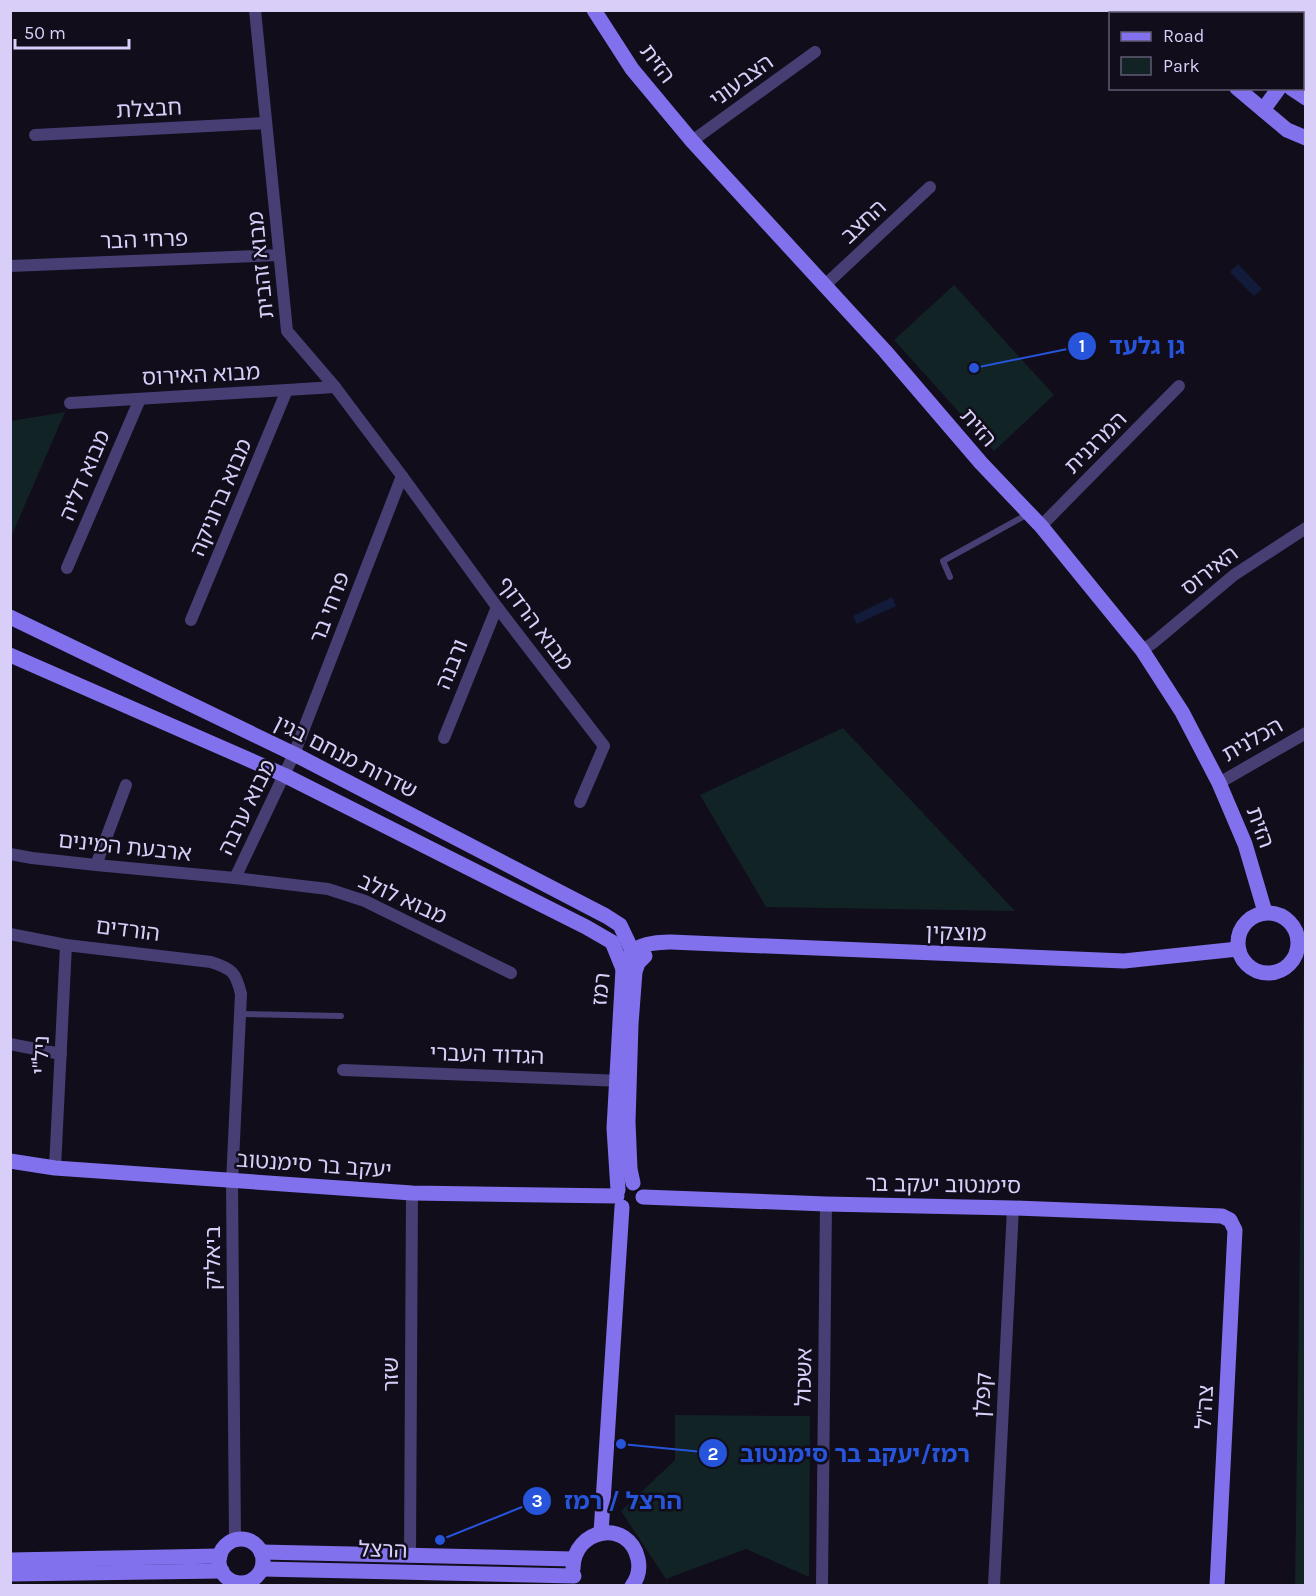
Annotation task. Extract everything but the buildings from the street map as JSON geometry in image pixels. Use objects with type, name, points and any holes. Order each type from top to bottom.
[{"type":"street","name":"מבוא זהבית","points":[[255,10],[287,331],[334,387],[402,476]]},
{"type":"street","name":"הזית","points":[[594,10],[632,69],[692,141],[885,351],[981,463],[1041,526],[1142,650],[1182,712],[1219,783],[1245,844],[1265,912]]},
{"type":"street","name":"הצבעוני","points":[[692,141],[815,52]]},
{"type":"street","points":[[1240,90],[1287,130],[1305,138]]},
{"type":"street","points":[[1263,110],[1278,90]]},
{"type":"street","name":"חבצלת","points":[[35,135],[266,123]]},
{"type":"street","name":"החצב","points":[[824,286],[930,187]]},
{"type":"street","name":"פרחי הבר","points":[[10,266],[279,255]]},
{"type":"street","name":"המרגנית","points":[[1041,526],[1179,386]]},
{"type":"street","name":"מבוא האירוס","points":[[70,403],[334,387]]},
{"type":"street","name":"מבוא ברוניקה","points":[[191,620],[287,390]]},
{"type":"street","name":"מבוא דליה","points":[[67,568],[140,399]]},
{"type":"street","name":"מבוא הרדוף","points":[[402,476],[497,607],[604,746],[580,801]]},
{"type":"street","name":"פרחי בר","points":[[294,754],[402,476]]},
{"type":"street","name":"האירוס","points":[[1142,650],[1234,575],[1305,528]]},
{"type":"street","name":"ורבנה","points":[[444,738],[497,607]]},
{"type":"street","name":"שדרות מנחם בגין","points":[[10,617],[294,754],[606,916],[620,925],[635,957]]},
{"type":"street","name":"שדרות מנחם בגין","points":[[10,655],[284,775],[603,936],[612,942],[624,969]]},
{"type":"street","name":"הכלנית","points":[[1219,783],[1305,733]]},
{"type":"street","name":"מבוא ערבה","points":[[235,878],[294,754]]},
{"type":"street","points":[[96,865],[126,785]]},
{"type":"street","name":"ארבעת המינים","points":[[10,854],[96,865],[235,878]]},
{"type":"street","name":"מבוא לולב","points":[[235,878],[328,889],[365,901],[511,973]]},
{"type":"street","points":[[1265,912],[1279,914],[1289,920],[1301,933],[1296,957],[1284,970],[1277,973],[1266,974],[1249,967],[1238,949],[1238,939],[1243,925],[1252,917],[1265,912]]},
{"type":"street","name":"הורדים","points":[[10,934],[66,945],[211,962],[224,966],[237,977]]},
{"type":"street","name":"רמז","points":[[633,1183],[623,1081],[624,969],[627,960],[671,942]]},
{"type":"street","name":"מוצקין","points":[[671,942],[1124,961],[1238,949]]},
{"type":"street","name":"ניל\"י","points":[[56,1168],[66,945]]},
{"type":"street","name":"רמז","points":[[601,1533],[619,1197],[614,1128],[631,1024],[635,957]]},
{"type":"street","name":"ביאליק","points":[[236,1540],[232,1182],[241,994],[237,977]]},
{"type":"street","points":[[10,1044],[61,1054]]},
{"type":"street","name":"הגדוד העברי","points":[[343,1070],[623,1081]]},
{"type":"street","name":"יעקב בר סימנטוב","points":[[10,1161],[56,1168],[412,1193],[619,1197]]},
{"type":"street","points":[[633,1183],[639,1186],[643,1197],[637,1207],[629,1209],[619,1197],[624,1184],[633,1183]]},
{"type":"street","name":"שזר","points":[[410,1555],[412,1193]]},
{"type":"street","name":"סימנטוב יעקב בר","points":[[643,1197],[1222,1216],[1230,1220],[1235,1230]]},
{"type":"street","name":"אשכול","points":[[822,1586],[826,1204]]},
{"type":"street","name":"קפלן","points":[[994,1586],[1013,1208]]},
{"type":"street","name":"צה\"ל","points":[[1217,1586],[1235,1230]]},
{"type":"street","points":[[577,1581],[573,1559],[577,1549],[592,1536],[612,1533],[622,1536],[636,1552],[639,1572],[632,1586]]},
{"type":"street","points":[[236,1540],[248,1540],[254,1543],[261,1552],[262,1569],[249,1581],[237,1584],[231,1580],[221,1564],[226,1546],[236,1540]]},
{"type":"street","name":"הרצל","points":[[261,1552],[573,1559]]},
{"type":"street","points":[[10,1560],[221,1564]]},
{"type":"street","points":[[10,1574],[221,1564]]},
{"type":"street","name":"הרצל","points":[[262,1569],[422,1579],[577,1581]]},
{"type":"lane","points":[[950,577],[943,561],[1029,513]]},
{"type":"lane","points":[[240,1014],[341,1016]]},
{"type":"green space","points":[[954,285],[1054,395],[994,451],[894,340]]},
{"type":"green space","points":[[65,412],[11,537],[11,421]]},
{"type":"green space","points":[[843,728],[1015,911],[766,907],[700,795]]},
{"type":"green space","points":[[1304,956],[1306,1585],[1295,1586]]},
{"type":"green space","points":[[675,1415],[810,1416],[809,1577],[746,1549],[666,1579],[621,1511],[675,1460]]},
{"type":"water","points":[[1238,264],[1262,289],[1254,296],[1230,272]]},
{"type":"water","points":[[892,597],[896,606],[857,624],[853,616]]},
{"type":"place","name":"גן גלעד","points":[[974,368]]},
{"type":"place","name":"רמז/יעקב בר סימנטוב","points":[[621,1444]]},
{"type":"place","name":"הרצל / רמז","points":[[440,1540]]}]
